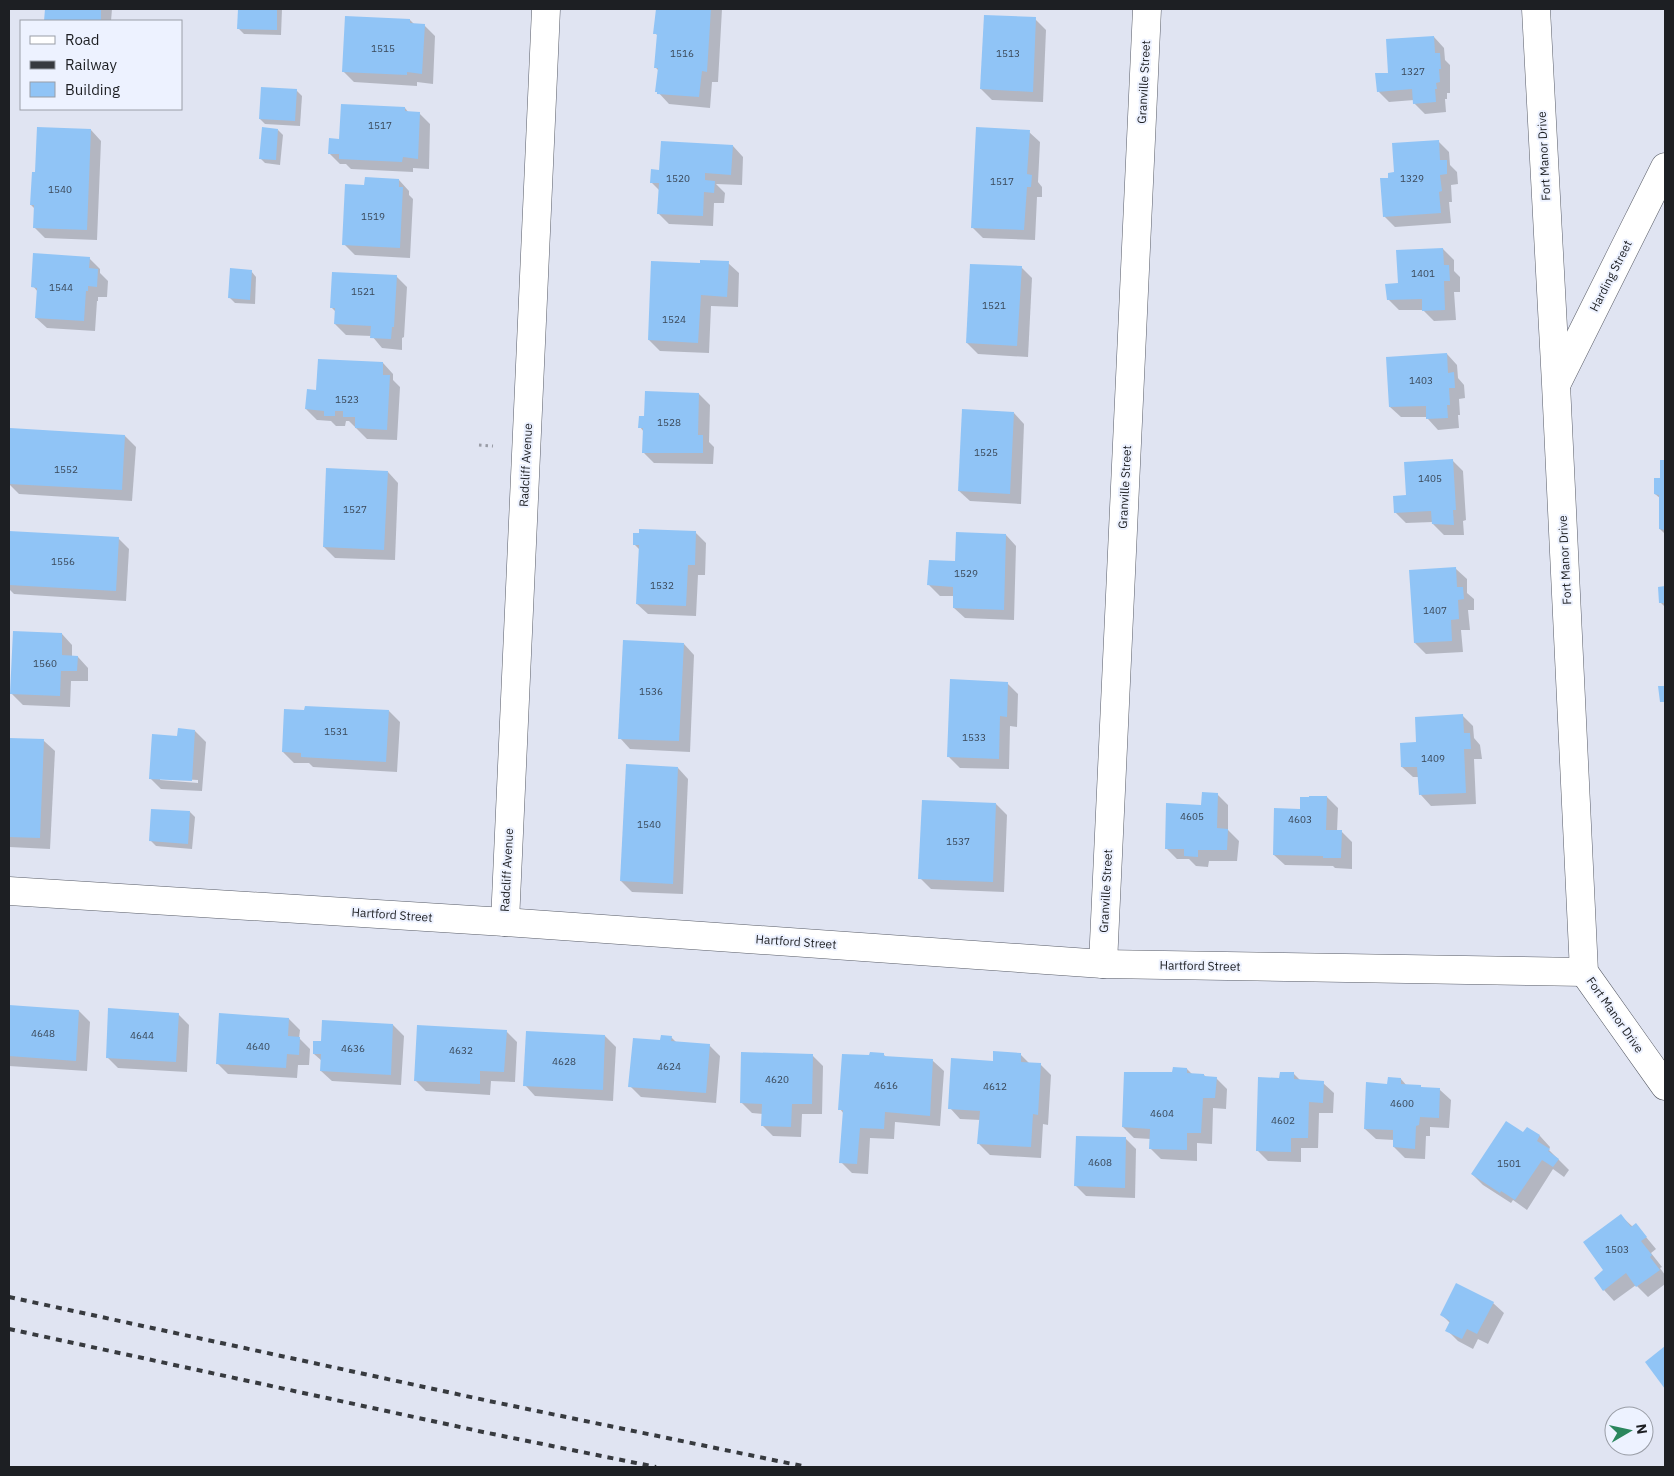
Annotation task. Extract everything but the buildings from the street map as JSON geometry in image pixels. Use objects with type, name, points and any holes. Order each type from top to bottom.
[{"type":"street","name":"Radcliff Avenue","points":[[505,922],[546,9]]},
{"type":"street","name":"Granville Street","points":[[1103,964],[1147,9]]},
{"type":"street","name":"Fort Manor Drive","points":[[1536,9],[1584,972],[1665,1086]]},
{"type":"street","name":"Harding Street","points":[[1556,384],[1665,168]]},
{"type":"street","name":"Hartford Street","points":[[9,891],[505,922],[1103,964],[1584,972]]},
{"type":"railway","points":[[9,1297],[489,1401],[807,1467]]},
{"type":"railway","points":[[9,1329],[483,1432],[656,1467]]}]
